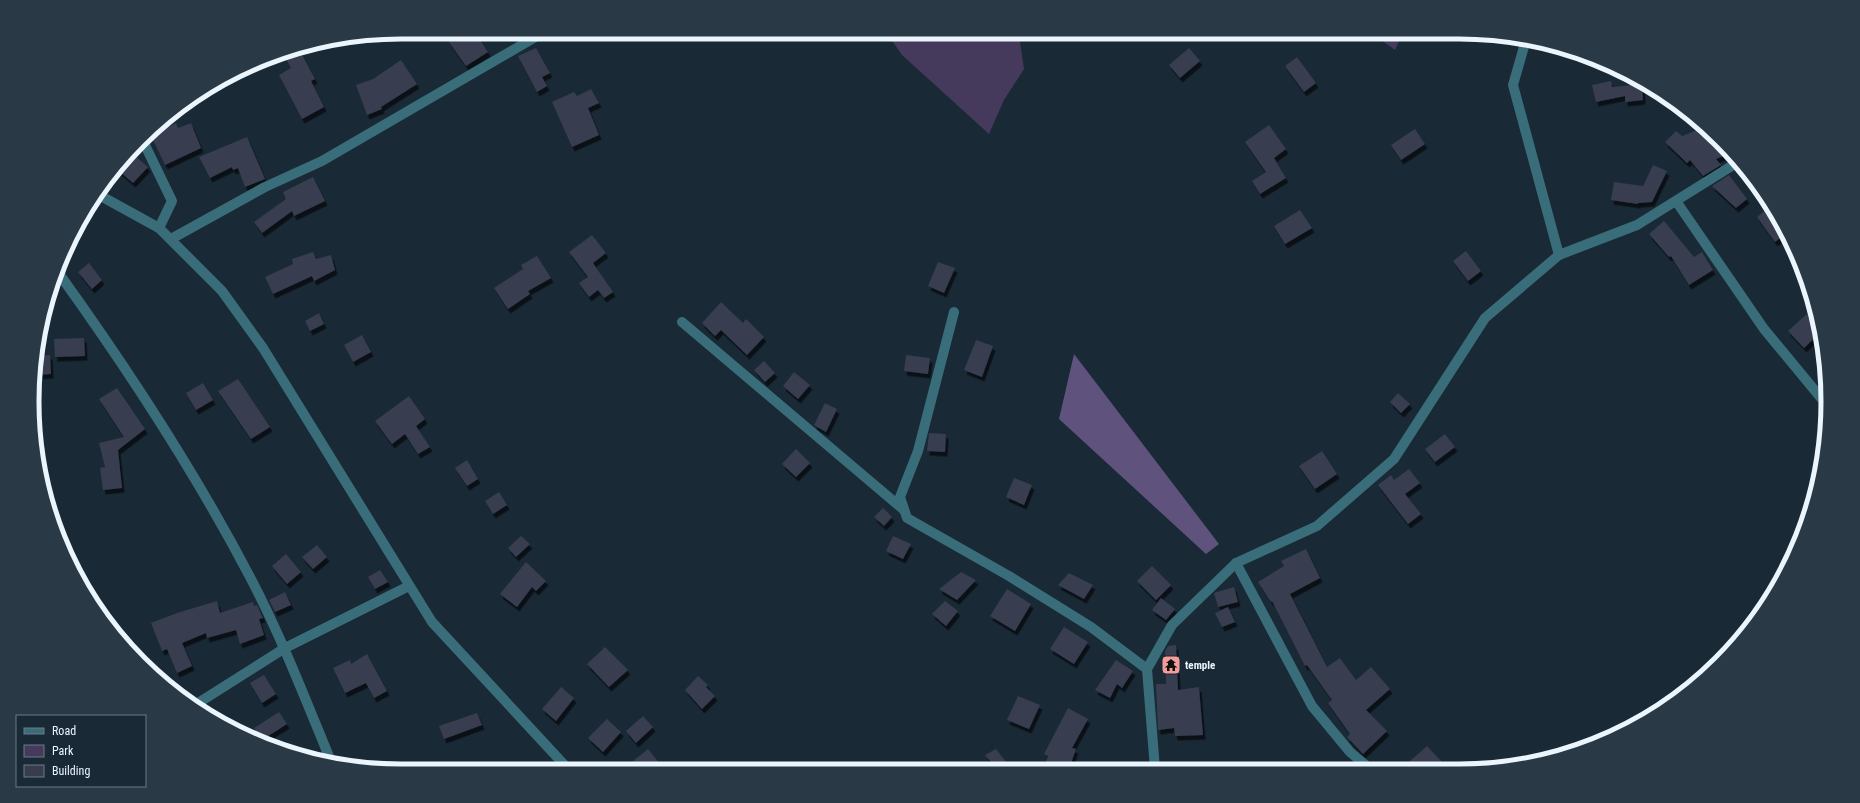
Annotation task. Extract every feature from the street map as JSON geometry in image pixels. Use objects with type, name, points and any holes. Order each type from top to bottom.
[{"type":"street","points":[[171,239],[265,187],[322,161],[532,39]]},
{"type":"street","points":[[1524,45],[1513,85],[1559,255]]},
{"type":"street","points":[[145,145],[172,201],[159,228]]},
{"type":"street","points":[[1155,764],[1147,669],[1172,625],[1236,563],[1317,526],[1394,459],[1485,318],[1559,255],[1637,225],[1733,165]]},
{"type":"street","points":[[102,197],[159,228],[222,291],[263,348],[432,622],[564,764]]},
{"type":"street","points":[[1676,201],[1764,329],[1821,398]]},
{"type":"street","points":[[61,277],[150,408],[214,513],[250,577],[285,648],[329,757]]},
{"type":"street","points":[[954,312],[918,451],[900,497],[907,518],[1009,576],[1066,611],[1091,627],[1147,669]]},
{"type":"street","points":[[682,322],[904,510]]},
{"type":"street","points":[[1236,563],[1312,706],[1350,752],[1364,764]]},
{"type":"street","points":[[199,702],[285,648],[409,586]]},
{"type":"green space","points":[[891,39],[1022,39],[1020,42],[1024,69],[1004,100],[989,134],[902,55]]},
{"type":"green space","points":[[1380,39],[1400,39],[1395,50]]},
{"type":"shaded area","points":[[1074,354],[1219,544],[1206,554],[1059,419]]},
{"type":"building","points":[[454,39],[480,39],[488,52],[466,66],[449,42]]},
{"type":"building","points":[[536,48],[550,73],[542,77],[547,86],[537,92],[518,56]]},
{"type":"building","points":[[1189,48],[1200,61],[1180,78],[1169,65]]},
{"type":"building","points":[[301,53],[315,79],[311,81],[324,107],[302,119],[279,75],[291,68],[285,58]]},
{"type":"building","points":[[1297,57],[1316,83],[1304,92],[1285,66]]},
{"type":"building","points":[[401,60],[417,84],[381,107],[382,109],[367,115],[356,85],[373,79]]},
{"type":"building","points":[[1611,81],[1612,87],[1634,85],[1642,89],[1643,100],[1625,102],[1625,96],[1596,102],[1592,85]]},
{"type":"building","points":[[591,89],[599,103],[588,108],[599,135],[572,147],[552,102],[574,92],[577,96]]},
{"type":"building","points":[[176,123],[178,128],[191,123],[201,148],[165,165],[152,138],[159,132]]},
{"type":"building","points":[[1269,125],[1286,149],[1274,158],[1286,178],[1260,194],[1252,181],[1266,172],[1245,142]]},
{"type":"building","points":[[1415,129],[1425,144],[1401,160],[1391,145]]},
{"type":"building","points":[[1699,130],[1725,155],[1716,159],[1721,165],[1703,176],[1690,160],[1687,163],[1665,142],[1676,131],[1682,136]]},
{"type":"building","points":[[247,137],[265,179],[245,187],[238,168],[233,170],[232,167],[210,178],[199,157]]},
{"type":"building","points":[[135,156],[148,167],[133,183],[121,172]]},
{"type":"building","points":[[1653,165],[1667,171],[1652,202],[1638,204],[1611,200],[1614,182],[1643,186]]},
{"type":"building","points":[[1729,175],[1747,199],[1736,208],[1712,186]]},
{"type":"building","points":[[313,177],[325,201],[294,216],[292,211],[262,233],[254,222],[286,199],[283,192]]},
{"type":"building","points":[[1300,210],[1312,228],[1285,244],[1274,226]]},
{"type":"building","points":[[1766,210],[1782,237],[1775,242],[1757,217]]},
{"type":"building","points":[[1664,221],[1694,257],[1702,252],[1713,270],[1689,285],[1671,256],[1669,257],[1649,234]]},
{"type":"building","points":[[592,235],[606,253],[593,263],[613,292],[604,298],[598,290],[589,297],[579,283],[588,277],[569,252]]},
{"type":"building","points":[[1466,251],[1481,271],[1468,281],[1453,261]]},
{"type":"building","points":[[313,252],[316,259],[331,255],[335,270],[314,281],[312,276],[273,294],[265,277],[293,264],[292,259]]},
{"type":"building","points":[[537,256],[551,278],[528,291],[530,294],[508,309],[494,288],[523,269],[521,265]]},
{"type":"building","points":[[938,262],[955,268],[944,293],[928,286]]},
{"type":"building","points":[[89,263],[102,280],[92,289],[78,272]]},
{"type":"building","points":[[721,302],[743,323],[746,319],[764,337],[747,355],[721,330],[715,336],[702,323]]},
{"type":"building","points":[[1809,312],[1815,338],[1804,348],[1788,331]]},
{"type":"building","points":[[319,313],[324,324],[310,331],[305,321]]},
{"type":"building","points":[[362,335],[371,352],[353,362],[344,345]]},
{"type":"building","points":[[84,338],[85,356],[55,357],[54,339]]},
{"type":"building","points":[[976,340],[993,346],[982,377],[964,370]]},
{"type":"building","points":[[50,355],[51,374],[40,375],[42,356]]},
{"type":"building","points":[[906,355],[930,358],[928,374],[904,371]]},
{"type":"building","points":[[764,361],[775,373],[765,382],[754,370]]},
{"type":"building","points":[[794,372],[810,385],[798,399],[783,386]]},
{"type":"building","points":[[238,379],[270,427],[251,439],[218,391]]},
{"type":"building","points":[[203,383],[213,400],[196,410],[186,393]]},
{"type":"building","points":[[117,388],[145,429],[118,450],[122,488],[103,490],[100,468],[105,467],[99,443],[124,437],[99,399]]},
{"type":"building","points":[[1398,393],[1410,404],[1401,413],[1390,402]]},
{"type":"building","points":[[409,396],[425,419],[416,426],[430,447],[418,454],[405,434],[392,444],[375,421]]},
{"type":"building","points":[[825,403],[837,409],[826,432],[814,425]]},
{"type":"building","points":[[929,433],[946,434],[945,452],[927,451]]},
{"type":"building","points":[[1445,434],[1455,447],[1435,462],[1425,449]]},
{"type":"building","points":[[796,449],[810,463],[796,477],[782,464]]},
{"type":"building","points":[[1322,451],[1337,474],[1315,489],[1299,466]]},
{"type":"building","points":[[467,460],[478,479],[467,486],[455,468]]},
{"type":"building","points":[[1409,469],[1420,483],[1405,494],[1421,514],[1408,524],[1378,485],[1391,475],[1394,480]]},
{"type":"building","points":[[1014,478],[1032,485],[1024,505],[1006,497]]},
{"type":"building","points":[[499,492],[507,505],[493,514],[485,501]]},
{"type":"building","points":[[883,508],[892,517],[884,526],[874,517]]},
{"type":"building","points":[[521,536],[530,544],[516,557],[508,548]]},
{"type":"building","points":[[893,536],[911,544],[903,559],[886,551]]},
{"type":"building","points":[[317,545],[327,557],[313,569],[302,557]]},
{"type":"building","points":[[1306,549],[1320,578],[1290,594],[1327,667],[1340,658],[1356,680],[1371,667],[1390,689],[1366,710],[1387,731],[1363,754],[1347,737],[1350,734],[1328,703],[1332,700],[1307,665],[1305,666],[1272,601],[1271,602],[1258,582],[1284,566],[1281,561]]},
{"type":"building","points":[[286,554],[301,572],[287,584],[272,566]]},
{"type":"building","points":[[526,562],[546,581],[536,591],[532,587],[517,607],[500,594]]},
{"type":"building","points":[[1152,566],[1171,585],[1156,600],[1137,581]]},
{"type":"building","points":[[380,570],[388,582],[375,589],[368,577]]},
{"type":"building","points":[[961,572],[976,580],[957,600],[939,589]]},
{"type":"building","points":[[1069,573],[1093,585],[1084,599],[1058,585]]},
{"type":"building","points":[[1234,587],[1238,602],[1218,607],[1214,593]]},
{"type":"building","points":[[1007,589],[1031,604],[1015,631],[990,616]]},
{"type":"building","points":[[285,592],[291,605],[275,612],[269,600]]},
{"type":"building","points":[[1161,598],[1175,609],[1166,620],[1152,610]]},
{"type":"building","points":[[217,601],[220,613],[253,602],[254,606],[257,605],[263,618],[259,619],[264,635],[240,644],[236,630],[207,638],[206,633],[182,643],[192,666],[177,673],[167,649],[162,651],[151,623],[177,613]]},
{"type":"building","points":[[945,601],[958,611],[946,626],[932,614]]},
{"type":"building","points":[[1228,607],[1235,622],[1222,627],[1215,613]]},
{"type":"building","points":[[1064,627],[1088,642],[1074,664],[1050,649]]},
{"type":"building","points":[[1176,645],[1178,690],[1199,687],[1203,735],[1175,736],[1174,728],[1158,730],[1156,684],[1166,684],[1165,651],[1168,646]]},
{"type":"building","points":[[605,647],[628,670],[609,687],[587,664]]},
{"type":"building","points":[[367,654],[387,691],[374,698],[366,683],[345,693],[333,668],[350,660],[351,664]]},
{"type":"building","points":[[1116,660],[1133,671],[1122,688],[1117,684],[1110,698],[1095,690]]},
{"type":"building","points":[[264,675],[276,694],[262,703],[250,683]]},
{"type":"building","points":[[698,676],[708,685],[706,687],[715,696],[702,709],[685,690]]},
{"type":"building","points":[[561,687],[574,698],[556,721],[542,709]]},
{"type":"building","points":[[1018,696],[1040,705],[1029,729],[1007,720]]},
{"type":"building","points":[[1068,708],[1088,719],[1072,748],[1076,749],[1071,764],[1052,764],[1046,762],[1048,756],[1044,754]]},
{"type":"building","points":[[279,712],[287,724],[266,737],[258,734],[254,728]]},
{"type":"building","points":[[477,713],[482,725],[444,739],[439,726]]},
{"type":"building","points":[[643,716],[653,727],[636,743],[626,731]]},
{"type":"building","points":[[607,719],[621,732],[603,752],[588,738]]},
{"type":"building","points":[[1427,746],[1442,762],[1440,764],[1407,764]]},
{"type":"building","points":[[648,749],[660,764],[629,764]]},
{"type":"building","points":[[996,749],[1007,763],[993,764],[985,755]]},
{"type":"place","name":"temple","points":[[1171,665]]}]
